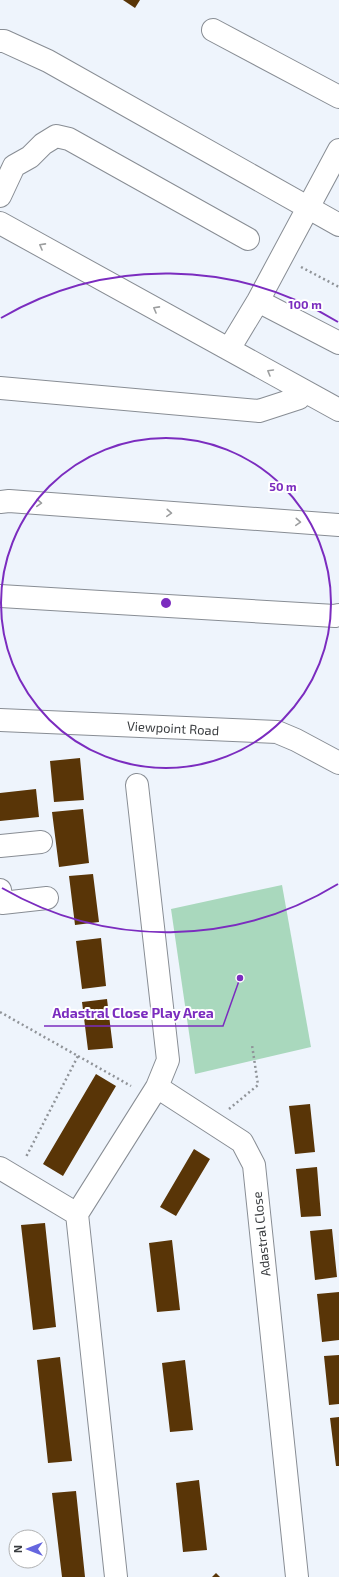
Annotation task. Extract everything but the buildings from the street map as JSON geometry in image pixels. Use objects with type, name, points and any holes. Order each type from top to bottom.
[{"type":"street","points":[[213,30],[339,97]]},
{"type":"street","points":[[0,41],[4,41],[48,61],[339,225]]},
{"type":"street","points":[[0,196],[7,162],[30,157],[43,144],[56,136],[69,139],[248,239]]},
{"type":"street","points":[[229,349],[258,301],[339,150]]},
{"type":"street","points":[[0,223],[339,410]]},
{"type":"street","points":[[258,301],[339,343]]},
{"type":"street","points":[[0,388],[259,411],[299,398],[304,391]]},
{"type":"street","points":[[0,502],[9,501],[339,525]]},
{"type":"street","points":[[0,596],[335,616],[339,615]]},
{"type":"street","name":"Viewpoint Road","points":[[0,720],[277,732],[296,740],[339,763]]},
{"type":"street","points":[[116,1577],[77,1214],[154,1092],[168,1060],[137,785]]},
{"type":"street","points":[[0,846],[41,842]]},
{"type":"street","points":[[0,890],[2,903],[47,898]]},
{"type":"street","name":"Adastral Close","points":[[154,1092],[212,1123],[242,1142],[254,1165],[297,1577]]},
{"type":"street","points":[[8,1172],[77,1214]]},
{"type":"path","points":[[281,256],[339,287]]},
{"type":"path","points":[[0,1012],[78,1056],[154,1092]]},
{"type":"path","points":[[212,1123],[258,1085],[252,1045]]},
{"type":"path","points":[[8,1172],[78,1056]]},
{"type":"green space","points":[[282,885],[311,1047],[195,1074],[171,909]]},
{"type":"place","name":"Adastral Close Play Area","points":[[240,978]]}]
